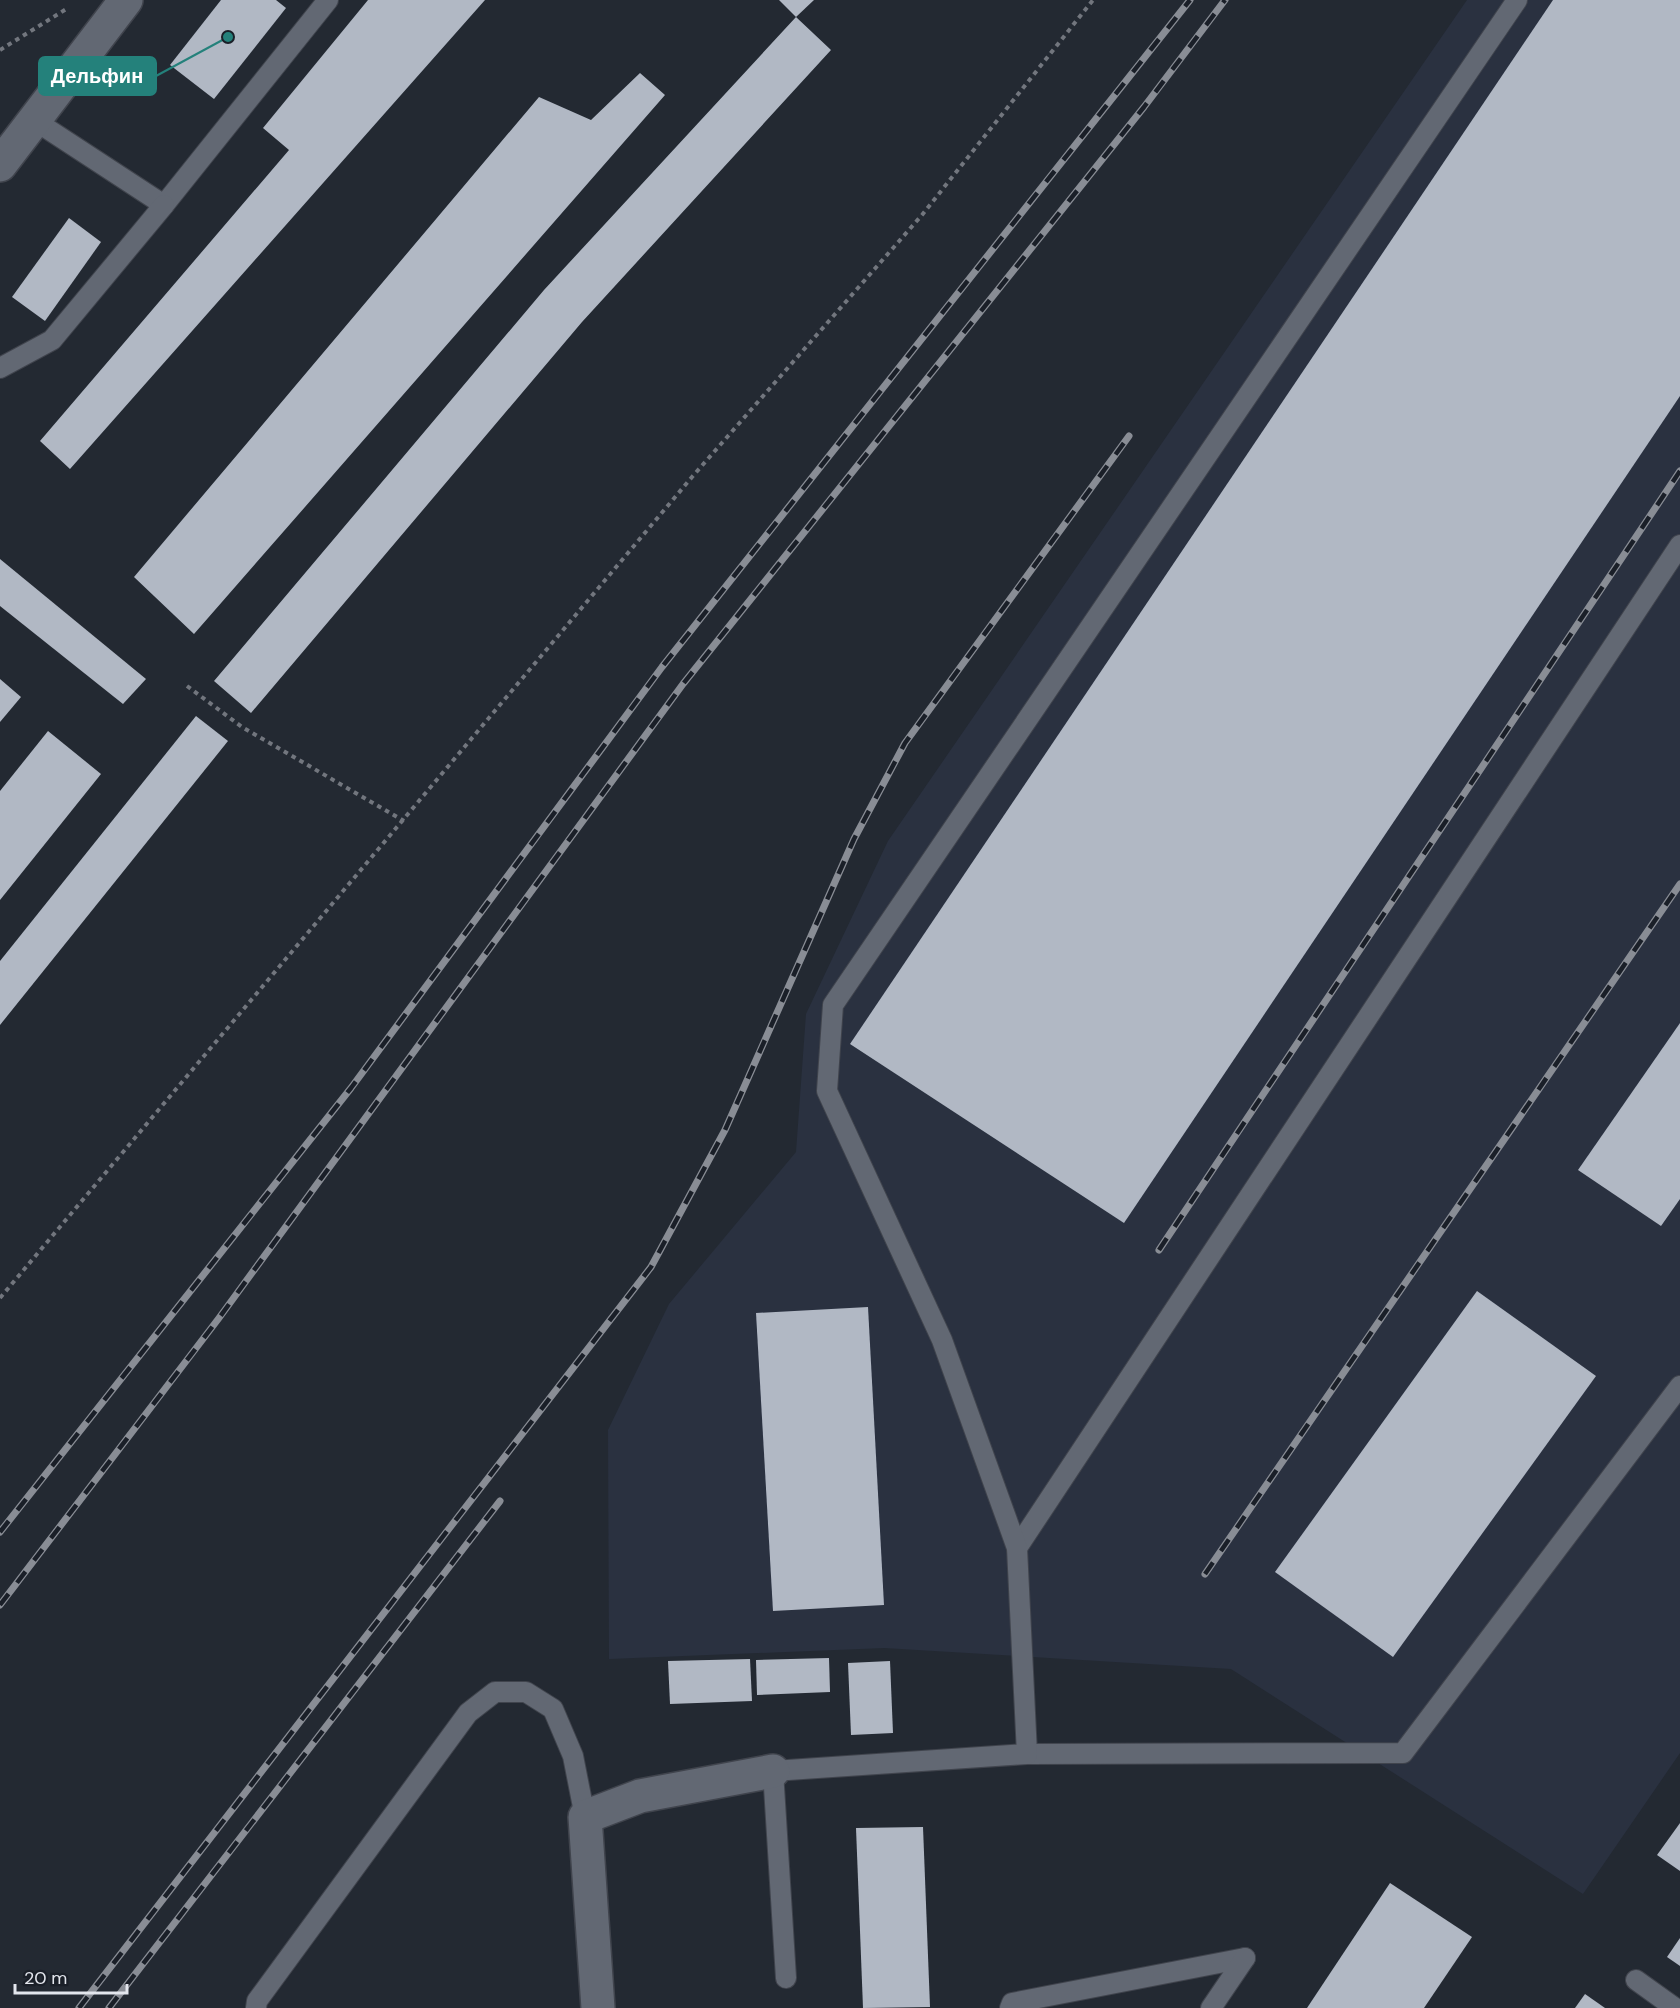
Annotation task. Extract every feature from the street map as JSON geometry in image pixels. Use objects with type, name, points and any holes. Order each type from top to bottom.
[{"type":"street","points":[[0,165],[126,0]]},
{"type":"street","points":[[598,2008],[585,1817],[640,1796],[773,1771]]},
{"type":"lane","points":[[0,368],[52,340],[164,205],[328,0]]},
{"type":"lane","points":[[1027,1754],[1017,1548],[942,1340],[827,1091],[832,1005],[1517,0]]},
{"type":"lane","points":[[34,120],[164,205]]},
{"type":"lane","points":[[1017,1548],[1680,545]]},
{"type":"lane","points":[[786,1978],[773,1771],[1027,1754],[1403,1753],[1680,1386]]},
{"type":"lane","points":[[256,2008],[257,2001],[468,1713],[495,1692],[526,1692],[553,1709],[573,1756],[585,1817]]},
{"type":"lane","points":[[1010,2008],[1012,2003],[1245,1958],[1211,2008]]},
{"type":"lane","points":[[1636,1980],[1675,2008]]},
{"type":"path","points":[[0,1298],[693,477],[922,215],[1093,0]]},
{"type":"path","points":[[0,50],[68,8]]},
{"type":"path","points":[[188,686],[242,727],[404,821]]},
{"type":"shaded area","points":[[1467,0],[1680,0],[1680,1753],[1583,1894],[1231,1669],[884,1648],[609,1659],[608,1430],[669,1304],[796,1152],[806,1014],[888,841]]},
{"type":"building","points":[[221,0],[276,0],[286,8],[214,99],[170,65]]},
{"type":"building","points":[[368,0],[485,0],[70,469],[40,441],[289,150],[263,128]]},
{"type":"building","points":[[779,0],[814,0],[796,17]]},
{"type":"building","points":[[1553,0],[1680,0],[1680,396],[1124,1223],[850,1044]]},
{"type":"building","points":[[796,17],[831,50],[582,322],[251,713],[214,681],[544,290]]},
{"type":"building","points":[[640,73],[665,95],[194,634],[134,577],[539,97],[591,120]]},
{"type":"building","points":[[69,218],[101,242],[45,321],[12,297]]},
{"type":"building","points":[[0,559],[146,679],[123,704],[0,606]]},
{"type":"building","points":[[0,679],[21,697],[0,722]]},
{"type":"building","points":[[196,716],[228,741],[0,1025],[0,961]]},
{"type":"building","points":[[48,731],[101,774],[0,900],[0,791]]},
{"type":"building","points":[[1680,1023],[1680,1199],[1661,1226],[1578,1170]]},
{"type":"building","points":[[1477,1291],[1596,1376],[1393,1657],[1275,1572]]},
{"type":"building","points":[[868,1307],[884,1605],[773,1611],[756,1313]]},
{"type":"building","points":[[829,1658],[830,1692],[757,1695],[756,1660]]},
{"type":"building","points":[[750,1659],[752,1701],[670,1704],[668,1661]]},
{"type":"building","points":[[890,1661],[893,1733],[851,1735],[848,1663]]},
{"type":"building","points":[[1680,1823],[1680,1871],[1657,1855]]},
{"type":"building","points":[[923,1827],[930,2007],[863,2008],[856,1828]]},
{"type":"building","points":[[1390,1883],[1472,1937],[1424,2008],[1307,2008]]},
{"type":"building","points":[[1680,1938],[1680,1966],[1667,1957]]},
{"type":"building","points":[[1585,1994],[1605,2008],[1575,2008]]},
{"type":"railway","points":[[0,1532],[351,1088],[662,667],[1190,0]]},
{"type":"railway","points":[[0,1605],[219,1318],[683,684],[1144,107],[1225,0]]},
{"type":"railway","points":[[79,2008],[651,1267],[725,1130],[854,839],[905,743],[1129,436]]},
{"type":"railway","points":[[1159,1250],[1680,471]]},
{"type":"railway","points":[[1205,1574],[1680,884]]},
{"type":"railway","points":[[109,2008],[500,1501]]},
{"type":"place","name":"Дельфин","points":[[228,37]]}]
